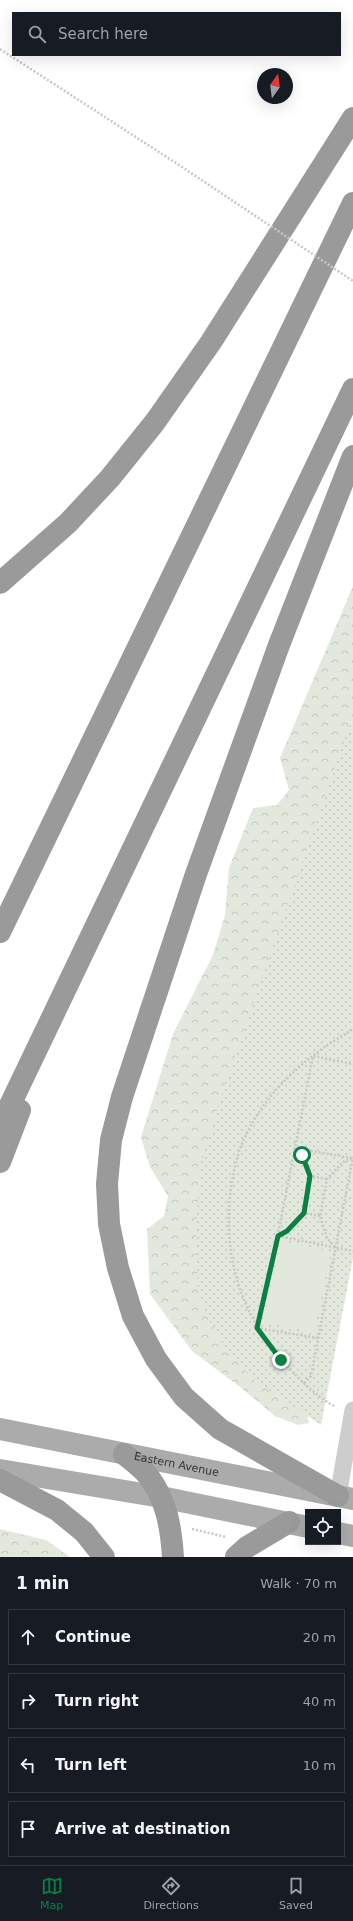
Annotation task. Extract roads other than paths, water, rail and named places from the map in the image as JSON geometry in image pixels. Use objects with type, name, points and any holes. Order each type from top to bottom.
[{"type":"highway","points":[[0,582],[68,523],[110,478],[156,422],[211,342],[353,118]]},
{"type":"highway","points":[[0,932],[353,203]]},
{"type":"highway","points":[[0,1126],[353,389]]},
{"type":"highway","points":[[345,1497],[220,1429],[184,1397],[156,1359],[133,1316],[118,1268],[109,1224],[107,1184],[111,1140],[122,1097],[196,874],[277,652],[353,456]]},
{"type":"highway","points":[[0,1162],[60,1002]]},
{"type":"highway","points":[[124,1454],[148,1476],[161,1497],[171,1527],[174,1557]]},
{"type":"highway","points":[[0,1480],[57,1510],[84,1532],[104,1557]]},
{"type":"highway","points":[[233,1548],[247,1547],[298,1524]]},
{"type":"main road","name":"Eastern Avenue","points":[[0,1429],[345,1497]]},
{"type":"main road","points":[[0,1470],[161,1497],[298,1524]]},
{"type":"main road","points":[[341,1534],[353,1536]]},
{"type":"street","points":[[345,1497],[353,1410]]}]
